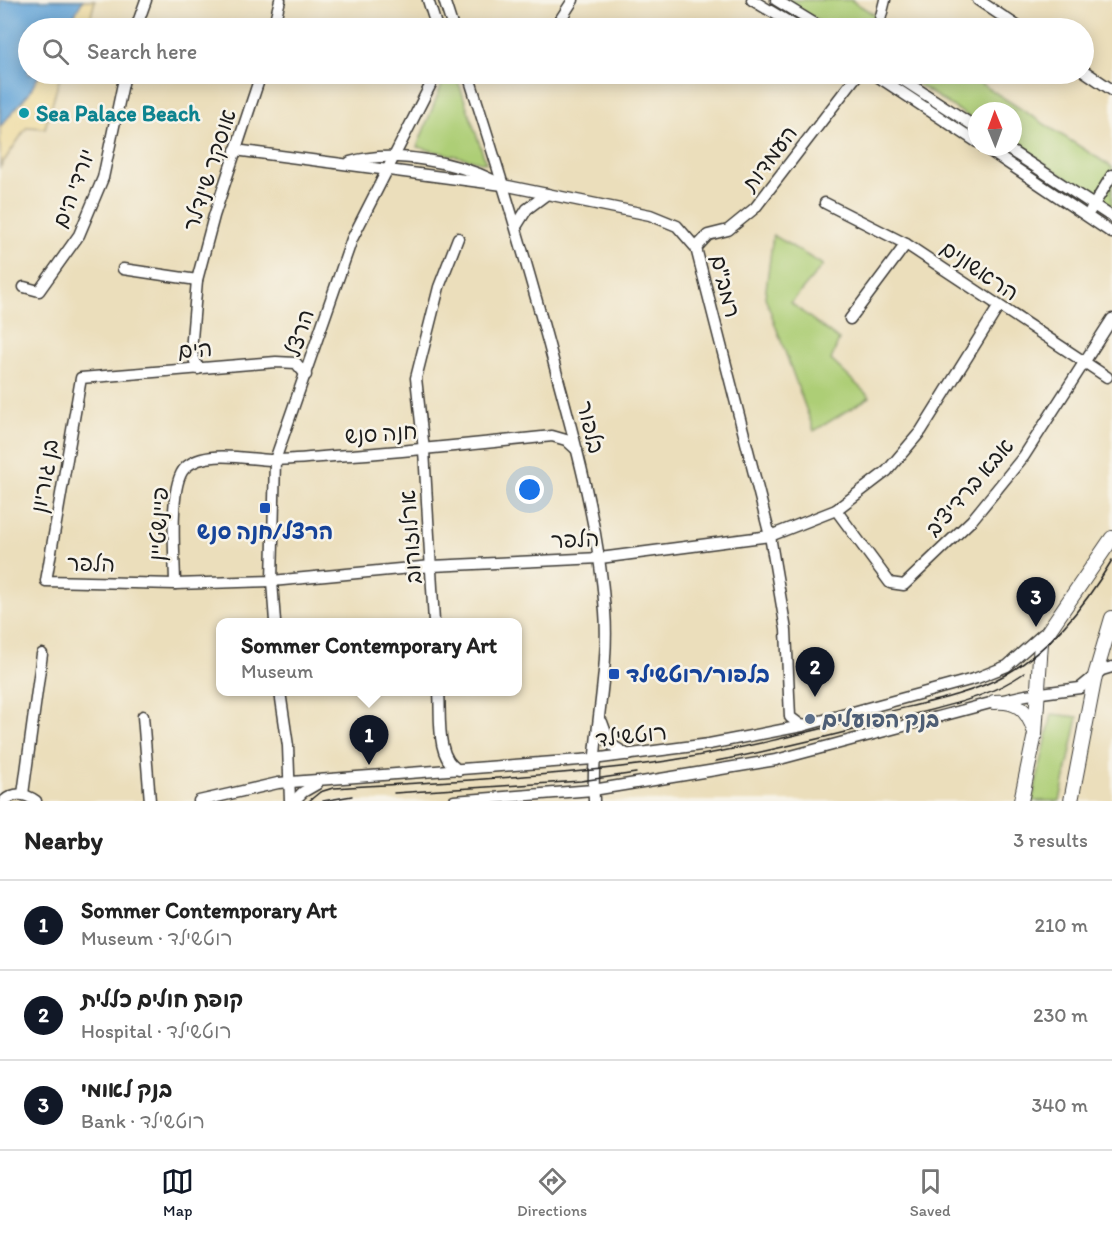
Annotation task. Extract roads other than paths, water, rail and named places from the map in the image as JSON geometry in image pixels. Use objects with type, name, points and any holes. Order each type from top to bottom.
[{"type":"main road","points":[[1022,801],[1035,734],[1041,642],[1112,538]]},
{"type":"main road","points":[[1071,801],[1095,676],[1111,625]]},
{"type":"main road","points":[[994,702],[1007,701],[1019,706],[1030,720],[1035,734]]},
{"type":"street","points":[[140,18],[146,0]]},
{"type":"street","points":[[276,18],[280,0]]},
{"type":"street","points":[[428,0],[434,18]]},
{"type":"street","points":[[444,0],[450,18]]},
{"type":"street","points":[[561,18],[573,0]]},
{"type":"street","points":[[752,0],[782,18]]},
{"type":"street","points":[[777,0],[806,18]]},
{"type":"street","points":[[880,18],[885,0]]},
{"type":"street","points":[[978,0],[1005,18]]},
{"type":"street","points":[[1094,78],[1112,90]]},
{"type":"street","name":"יורדי הים","points":[[24,287],[39,291],[79,235],[103,178],[123,84]]},
{"type":"street","name":"אוסקר שינדלר","points":[[198,369],[191,351],[197,280],[235,150],[258,84]]},
{"type":"street","name":"הרצל","points":[[275,618],[272,582],[275,460],[352,239],[431,84]]},
{"type":"street","name":"בלפור","points":[[471,84],[517,225],[577,450],[600,558],[606,639],[602,713],[593,759],[594,795]]},
{"type":"street","name":"העמדות","points":[[696,248],[708,235],[728,230],[755,208],[850,84]]},
{"type":"street","points":[[889,84],[968,136]]},
{"type":"street","points":[[909,84],[968,122]]},
{"type":"street","points":[[235,150],[503,185]]},
{"type":"street","points":[[997,156],[1112,233]]},
{"type":"street","points":[[1019,156],[1112,217]]},
{"type":"street","points":[[346,164],[362,159],[392,157],[457,166],[503,185]]},
{"type":"street","points":[[1087,216],[1112,175]]},
{"type":"street","name":"רמב\"ם","points":[[503,185],[662,217],[688,236],[696,248],[770,536],[786,630],[790,717],[802,726]]},
{"type":"street","points":[[517,225],[527,209],[548,194]]},
{"type":"street","name":"הראשונים","points":[[825,203],[906,244],[1082,363],[1107,377]]},
{"type":"street","name":"ארלוזורוב","points":[[434,618],[424,450],[416,378],[439,286],[458,238]]},
{"type":"street","points":[[850,319],[906,244]]},
{"type":"street","points":[[123,269],[197,280]]},
{"type":"street","name":"הלפר","points":[[46,581],[175,584],[272,582],[432,566],[600,558],[770,536],[836,510],[887,471],[921,431],[999,306]]},
{"type":"street","name":"אבא ברדיצ'ב","points":[[836,510],[890,583],[904,585],[972,520],[1024,456],[1112,319]]},
{"type":"street","name":"הים","points":[[81,378],[296,363],[306,375]]},
{"type":"street","name":"בן גוריון","points":[[46,581],[81,378]]},
{"type":"street","name":"חנה סנש","points":[[185,468],[199,460],[213,458],[275,460],[424,450],[552,436],[566,440],[577,450]]},
{"type":"street","name":"פיינשטיין","points":[[175,584],[175,497],[178,480],[185,468]]},
{"type":"street","name":"רוטשילד","points":[[200,801],[234,791],[290,783],[631,756],[802,726],[993,672],[1023,655],[1046,632]]},
{"type":"street","points":[[23,794],[42,654]]},
{"type":"street","name":"רוטשילד","points":[[454,801],[594,795],[798,755],[994,702],[1036,693],[1080,688],[1095,676],[1112,667]]},
{"type":"street","points":[[280,696],[292,801]]},
{"type":"street","points":[[440,696],[444,755],[450,765],[459,770]]},
{"type":"street","points":[[602,713],[603,728],[610,744],[622,753],[631,756]]},
{"type":"street","points":[[143,716],[150,801]]},
{"type":"street","points":[[292,801],[323,781]]},
{"type":"street","points":[[4,801],[14,795],[23,794],[36,801]]},
{"type":"water","points":[[0,0],[83,0],[73,18],[18,18],[18,84],[34,84],[0,127]]},
{"type":"tram line","points":[[309,801],[320,792],[333,788],[542,775],[667,761],[772,741],[958,694],[990,683],[1037,653],[1079,609],[1112,560]]},
{"type":"tram line","points":[[716,761],[951,705],[996,689],[1024,673]]},
{"type":"tram line","points":[[394,793],[581,781],[636,773]]},
{"type":"tram line","points":[[323,801],[352,796]]},
{"type":"place","name":"Sea Palace Beach","points":[[24,113]]},
{"type":"place","name":"הרצל/חנה סנש","points":[[265,508]]},
{"type":"place","name":"בנק לאומי","points":[[1036,627]]},
{"type":"place","name":"בלפור/רוטשילד","points":[[614,674]]},
{"type":"place","name":"קופת חולים כללית","points":[[815,697]]},
{"type":"place","name":"בנק הפועלים","points":[[810,719]]},
{"type":"place","name":"Sommer Contemporary Art","points":[[369,765]]}]
